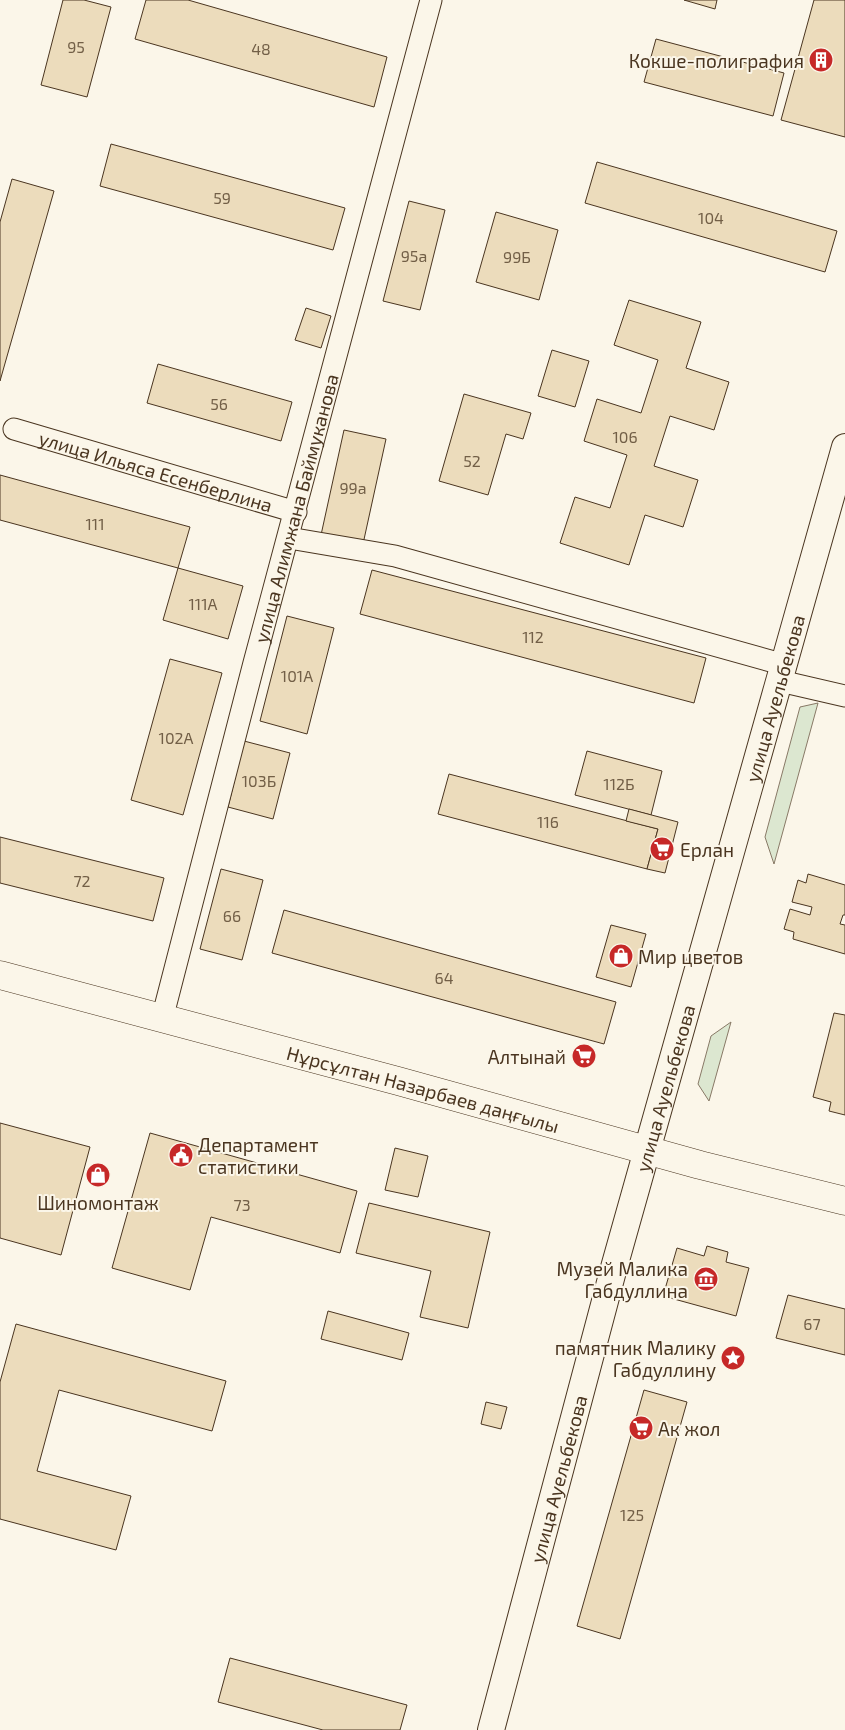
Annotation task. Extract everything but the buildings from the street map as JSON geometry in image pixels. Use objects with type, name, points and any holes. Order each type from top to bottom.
[{"type":"highway","name":"Нұрсұлтан Назарбаев даңғылы","points":[[0,975],[647,1150],[845,1201]]},
{"type":"street","name":"улица Алимжана Баймуканова","points":[[162,1019],[254,664],[431,0]]},
{"type":"street","name":"улица Ильяса Есенберлина","points":[[14,429],[296,512]]},
{"type":"street","name":"улица Ауельбекова","points":[[491,1730],[647,1150],[783,673],[845,447]]},
{"type":"street","points":[[289,538],[395,556],[783,673],[845,696]]},
{"type":"green space","points":[[818,703],[774,864],[765,837],[800,707]]},
{"type":"green space","points":[[731,1022],[709,1101],[698,1084],[711,1036]]},
{"type":"place","name":"Кокше-полиграфия","points":[[821,60]]},
{"type":"place","name":"Ерлан","points":[[662,849]]},
{"type":"place","name":"Мир цветов","points":[[621,956]]},
{"type":"place","name":"Алтынай","points":[[584,1056]]},
{"type":"place","name":"Департамент статистики","points":[[181,1155]]},
{"type":"place","name":"Шиномонтаж","points":[[98,1175]]},
{"type":"place","name":"Музей Малика Габдуллина","points":[[706,1279]]},
{"type":"place","name":"памятник Малику Габдуллину","points":[[733,1358]]},
{"type":"place","name":"Ак жол","points":[[641,1428]]}]
